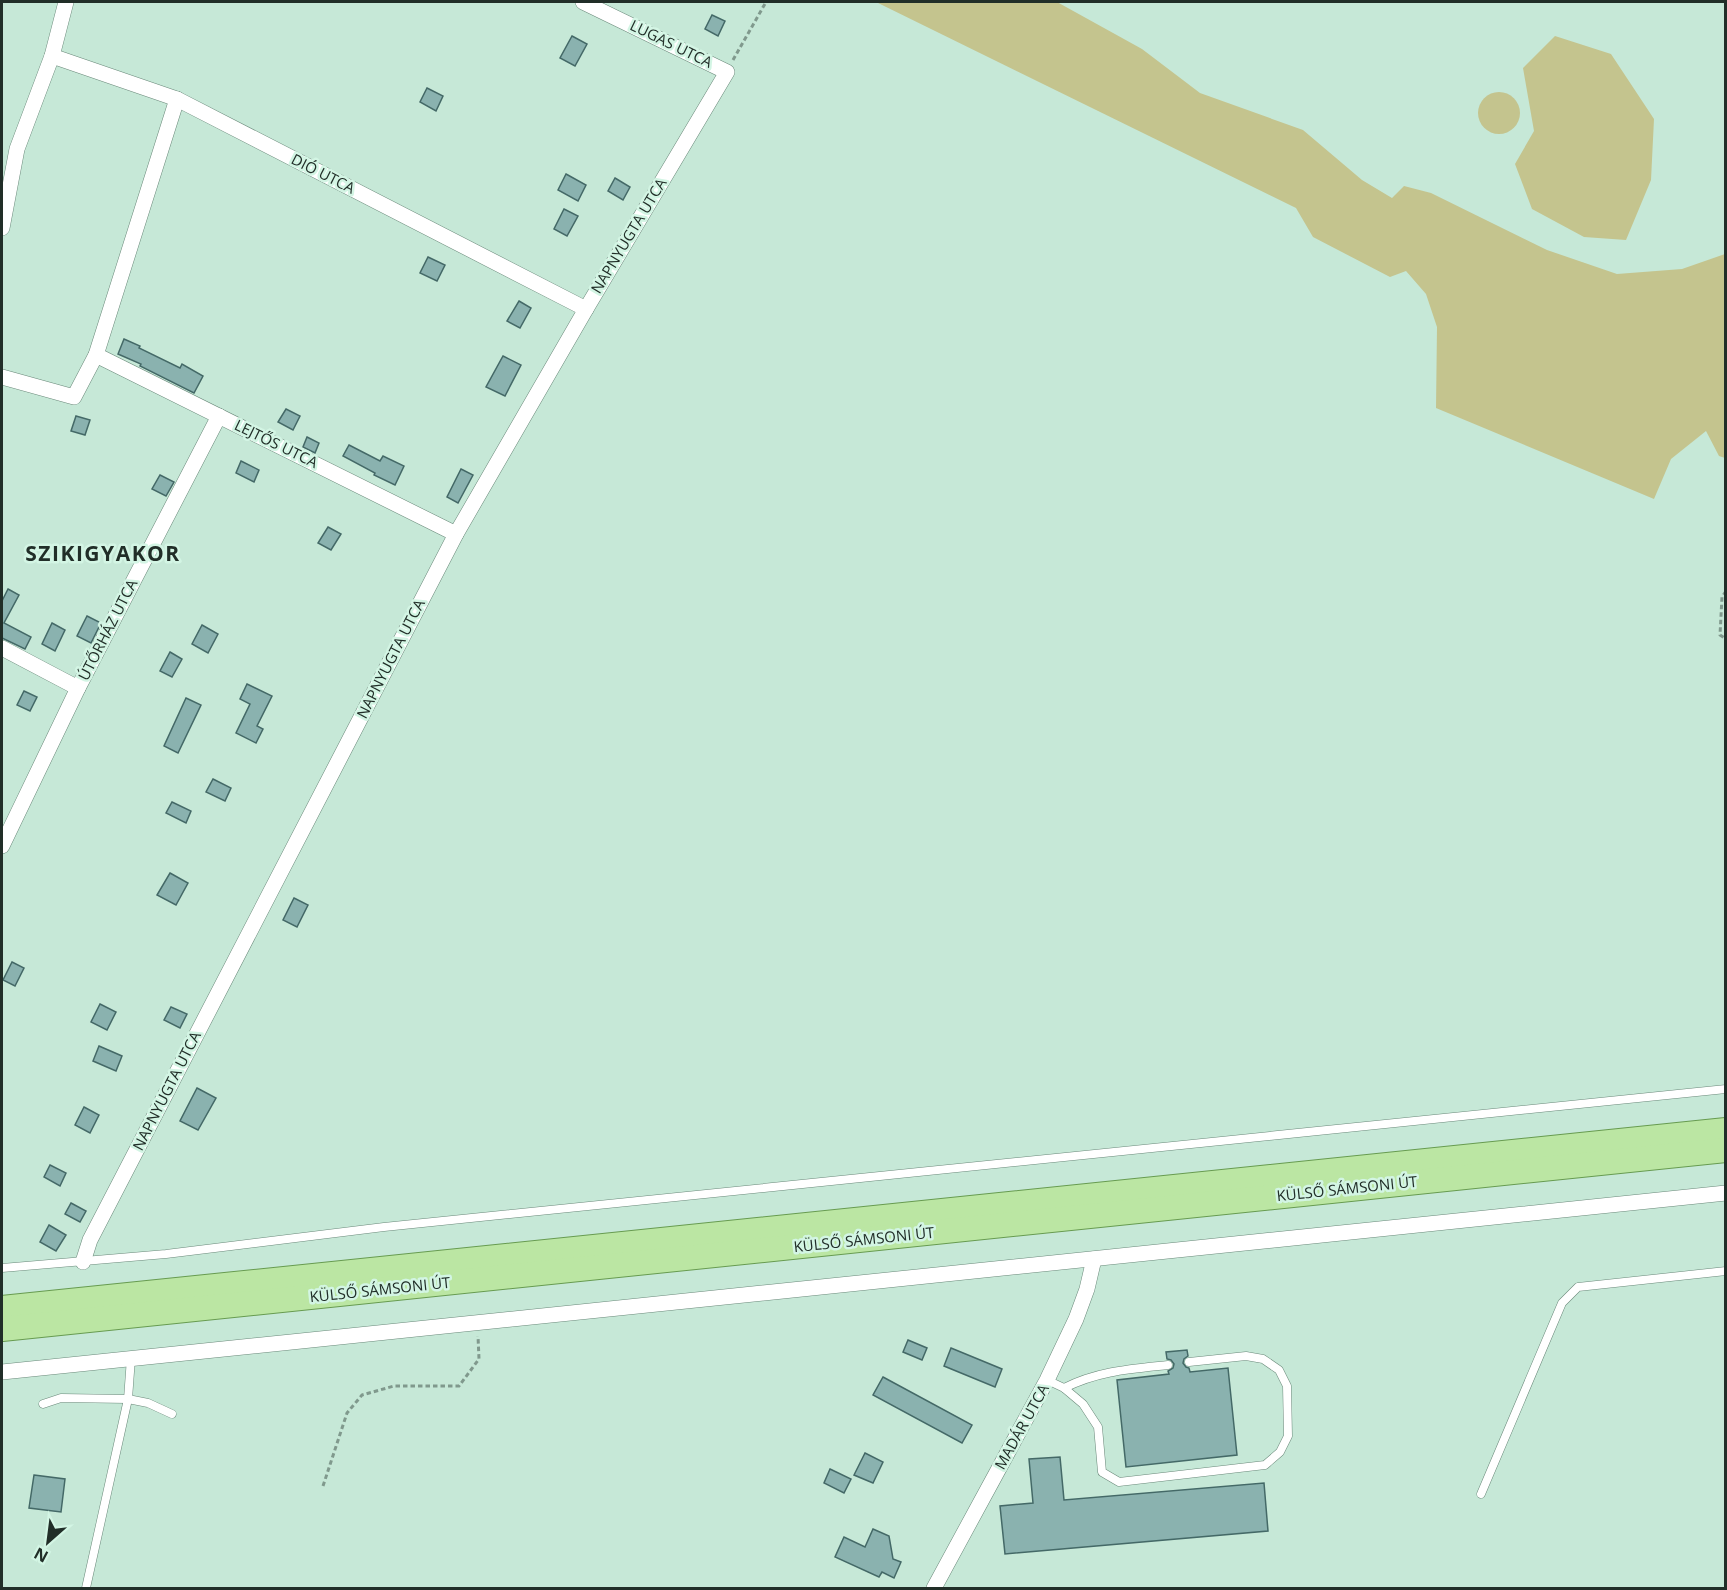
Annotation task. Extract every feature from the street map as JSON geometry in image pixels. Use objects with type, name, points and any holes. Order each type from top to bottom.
[{"type":"main road","name":"KÜLSŐ SÁMSONI ÚT","points":[[2,1308],[1725,1130]]},
{"type":"main road","name":"KÜLSŐ SÁMSONI ÚT","points":[[2,1329],[1725,1150]]},
{"type":"street","points":[[2,228],[17,149],[52,56],[66,2]]},
{"type":"street","name":"LUGAS UTCA","points":[[583,2],[727,72]]},
{"type":"street","name":"DIÓ UTCA","points":[[52,56],[177,99],[586,309]]},
{"type":"street","name":"NAPNYUGTA UTCA","points":[[83,1262],[90,1240],[456,534],[727,72]]},
{"type":"street","points":[[2,377],[74,397],[96,355],[177,99]]},
{"type":"street","name":"LEJTŐS UTCA","points":[[96,355],[456,534]]},
{"type":"street","name":"ÚTŐRHÁZ UTCA","points":[[2,846],[78,688],[219,416]]},
{"type":"street","points":[[2,648],[78,688]]},
{"type":"street","points":[[2,1372],[1725,1192]]},
{"type":"street","name":"MADÁR UTCA","points":[[934,1588],[1047,1380],[1076,1319],[1087,1289],[1094,1259]]},
{"type":"lane","points":[[2,1268],[166,1254],[384,1227],[1725,1089]]},
{"type":"lane","points":[[1481,1494],[1562,1303],[1578,1287],[1725,1270]]},
{"type":"lane","points":[[1047,1380],[1064,1388],[1083,1404],[1098,1427],[1102,1472],[1119,1482],[1265,1465],[1280,1452],[1288,1436],[1287,1386],[1280,1370],[1263,1359],[1246,1356],[1189,1362]]},
{"type":"lane","points":[[87,1588],[128,1399],[131,1358]]},
{"type":"lane","points":[[1064,1388],[1084,1378],[1116,1370],[1168,1365]]},
{"type":"lane","points":[[43,1404],[61,1398],[128,1399],[148,1403],[172,1414]]},
{"type":"path","points":[[727,72],[766,2]]},
{"type":"path","points":[[1725,591],[1722,597],[1720,635],[1725,639]]},
{"type":"path","points":[[323,1486],[347,1413],[362,1395],[394,1386],[459,1386],[479,1359],[477,1322]]},
{"type":"green space","points":[[876,2],[1057,2],[1142,49],[1200,93],[1303,130],[1362,180],[1392,198],[1404,186],[1431,193],[1547,250],[1617,274],[1682,269],[1725,254],[1725,458],[1719,456],[1706,431],[1671,459],[1654,499],[1436,408],[1437,327],[1426,294],[1406,271],[1390,277],[1313,237],[1296,208]]},
{"type":"green space","points":[[1555,36],[1611,54],[1654,119],[1651,180],[1626,240],[1584,237],[1532,209],[1515,164],[1534,131],[1523,68]]},
{"type":"green space","points":[[1499,92],[1514,98],[1520,113],[1514,128],[1499,134],[1484,128],[1478,113],[1484,98]]},
{"type":"building","points":[[712,15],[725,21],[718,36],[705,29]]},
{"type":"building","points":[[572,36],[587,44],[575,66],[560,58]]},
{"type":"building","points":[[427,88],[443,96],[436,111],[420,102]]},
{"type":"building","points":[[566,174],[586,185],[578,201],[558,190]]},
{"type":"building","points":[[615,178],[630,187],[623,200],[608,191]]},
{"type":"building","points":[[564,209],[578,216],[567,236],[554,229]]},
{"type":"building","points":[[428,257],[445,265],[437,281],[420,273]]},
{"type":"building","points":[[519,301],[531,308],[520,328],[507,321]]},
{"type":"building","points":[[124,339],[180,368],[182,364],[203,376],[194,393],[118,354]]},
{"type":"building","points":[[503,356],[521,365],[505,396],[486,387]]},
{"type":"building","points":[[286,409],[300,416],[293,430],[278,422]]},
{"type":"building","points":[[76,416],[90,420],[85,435],[71,431]]},
{"type":"building","points":[[307,437],[319,443],[315,453],[303,447]]},
{"type":"building","points":[[349,445],[380,461],[383,456],[404,466],[395,485],[343,456]]},
{"type":"building","points":[[241,461],[259,470],[254,482],[236,473]]},
{"type":"building","points":[[461,469],[473,475],[458,503],[447,497]]},
{"type":"building","points":[[160,475],[174,482],[166,496],[152,489]]},
{"type":"building","points":[[328,527],[341,534],[331,550],[318,543]]},
{"type":"building","points":[[8,589],[19,595],[4,623],[31,637],[25,649],[2,638],[2,601]]},
{"type":"building","points":[[87,616],[101,623],[91,643],[77,636]]},
{"type":"building","points":[[52,623],[65,630],[55,651],[42,644]]},
{"type":"building","points":[[202,625],[218,634],[208,653],[192,644]]},
{"type":"building","points":[[170,652],[182,659],[172,677],[160,671]]},
{"type":"building","points":[[247,684],[272,696],[257,726],[263,729],[256,743],[236,733],[250,704],[240,699]]},
{"type":"building","points":[[24,691],[37,697],[30,711],[17,705]]},
{"type":"building","points":[[186,698],[201,705],[178,753],[164,746]]},
{"type":"building","points":[[213,779],[231,788],[225,801],[206,792]]},
{"type":"building","points":[[172,802],[191,811],[186,823],[166,813]]},
{"type":"building","points":[[170,873],[188,883],[176,905],[157,895]]},
{"type":"building","points":[[294,898],[308,905],[297,927],[283,920]]},
{"type":"building","points":[[12,962],[24,968],[15,986],[3,980]]},
{"type":"building","points":[[100,1004],[116,1012],[107,1030],[91,1022]]},
{"type":"building","points":[[171,1007],[187,1014],[180,1028],[164,1020]]},
{"type":"building","points":[[99,1046],[122,1056],[116,1071],[93,1061]]},
{"type":"building","points":[[197,1088],[216,1098],[198,1130],[180,1121]]},
{"type":"building","points":[[84,1107],[99,1115],[90,1133],[75,1125]]},
{"type":"building","points":[[50,1165],[66,1173],[60,1186],[44,1177]]},
{"type":"building","points":[[71,1203],[86,1211],[80,1222],[65,1214]]},
{"type":"building","points":[[49,1225],[66,1235],[56,1251],[40,1242]]},
{"type":"building","points":[[908,1340],[927,1348],[922,1360],[903,1352]]},
{"type":"building","points":[[951,1348],[1002,1369],[995,1387],[944,1366]]},
{"type":"building","points":[[1187,1350],[1188,1356],[1183,1363],[1190,1372],[1228,1368],[1237,1455],[1126,1467],[1117,1380],[1169,1374],[1168,1371],[1173,1368],[1174,1364],[1167,1359],[1166,1352]]},
{"type":"building","points":[[883,1377],[972,1425],[962,1443],[873,1395]]},
{"type":"building","points":[[865,1453],[883,1462],[873,1483],[854,1475]]},
{"type":"building","points":[[1060,1457],[1064,1500],[1264,1483],[1268,1531],[1005,1554],[1000,1506],[1033,1503],[1029,1459]]},
{"type":"building","points":[[830,1469],[851,1479],[844,1493],[824,1483]]},
{"type":"building","points":[[34,1475],[65,1479],[61,1512],[29,1508]]},
{"type":"building","points":[[873,1529],[889,1536],[893,1559],[901,1562],[894,1578],[882,1572],[879,1577],[835,1557],[844,1537],[865,1547]]},
{"type":"district","name":"SZIKIGYAKOR","points":[[103,554]]}]
